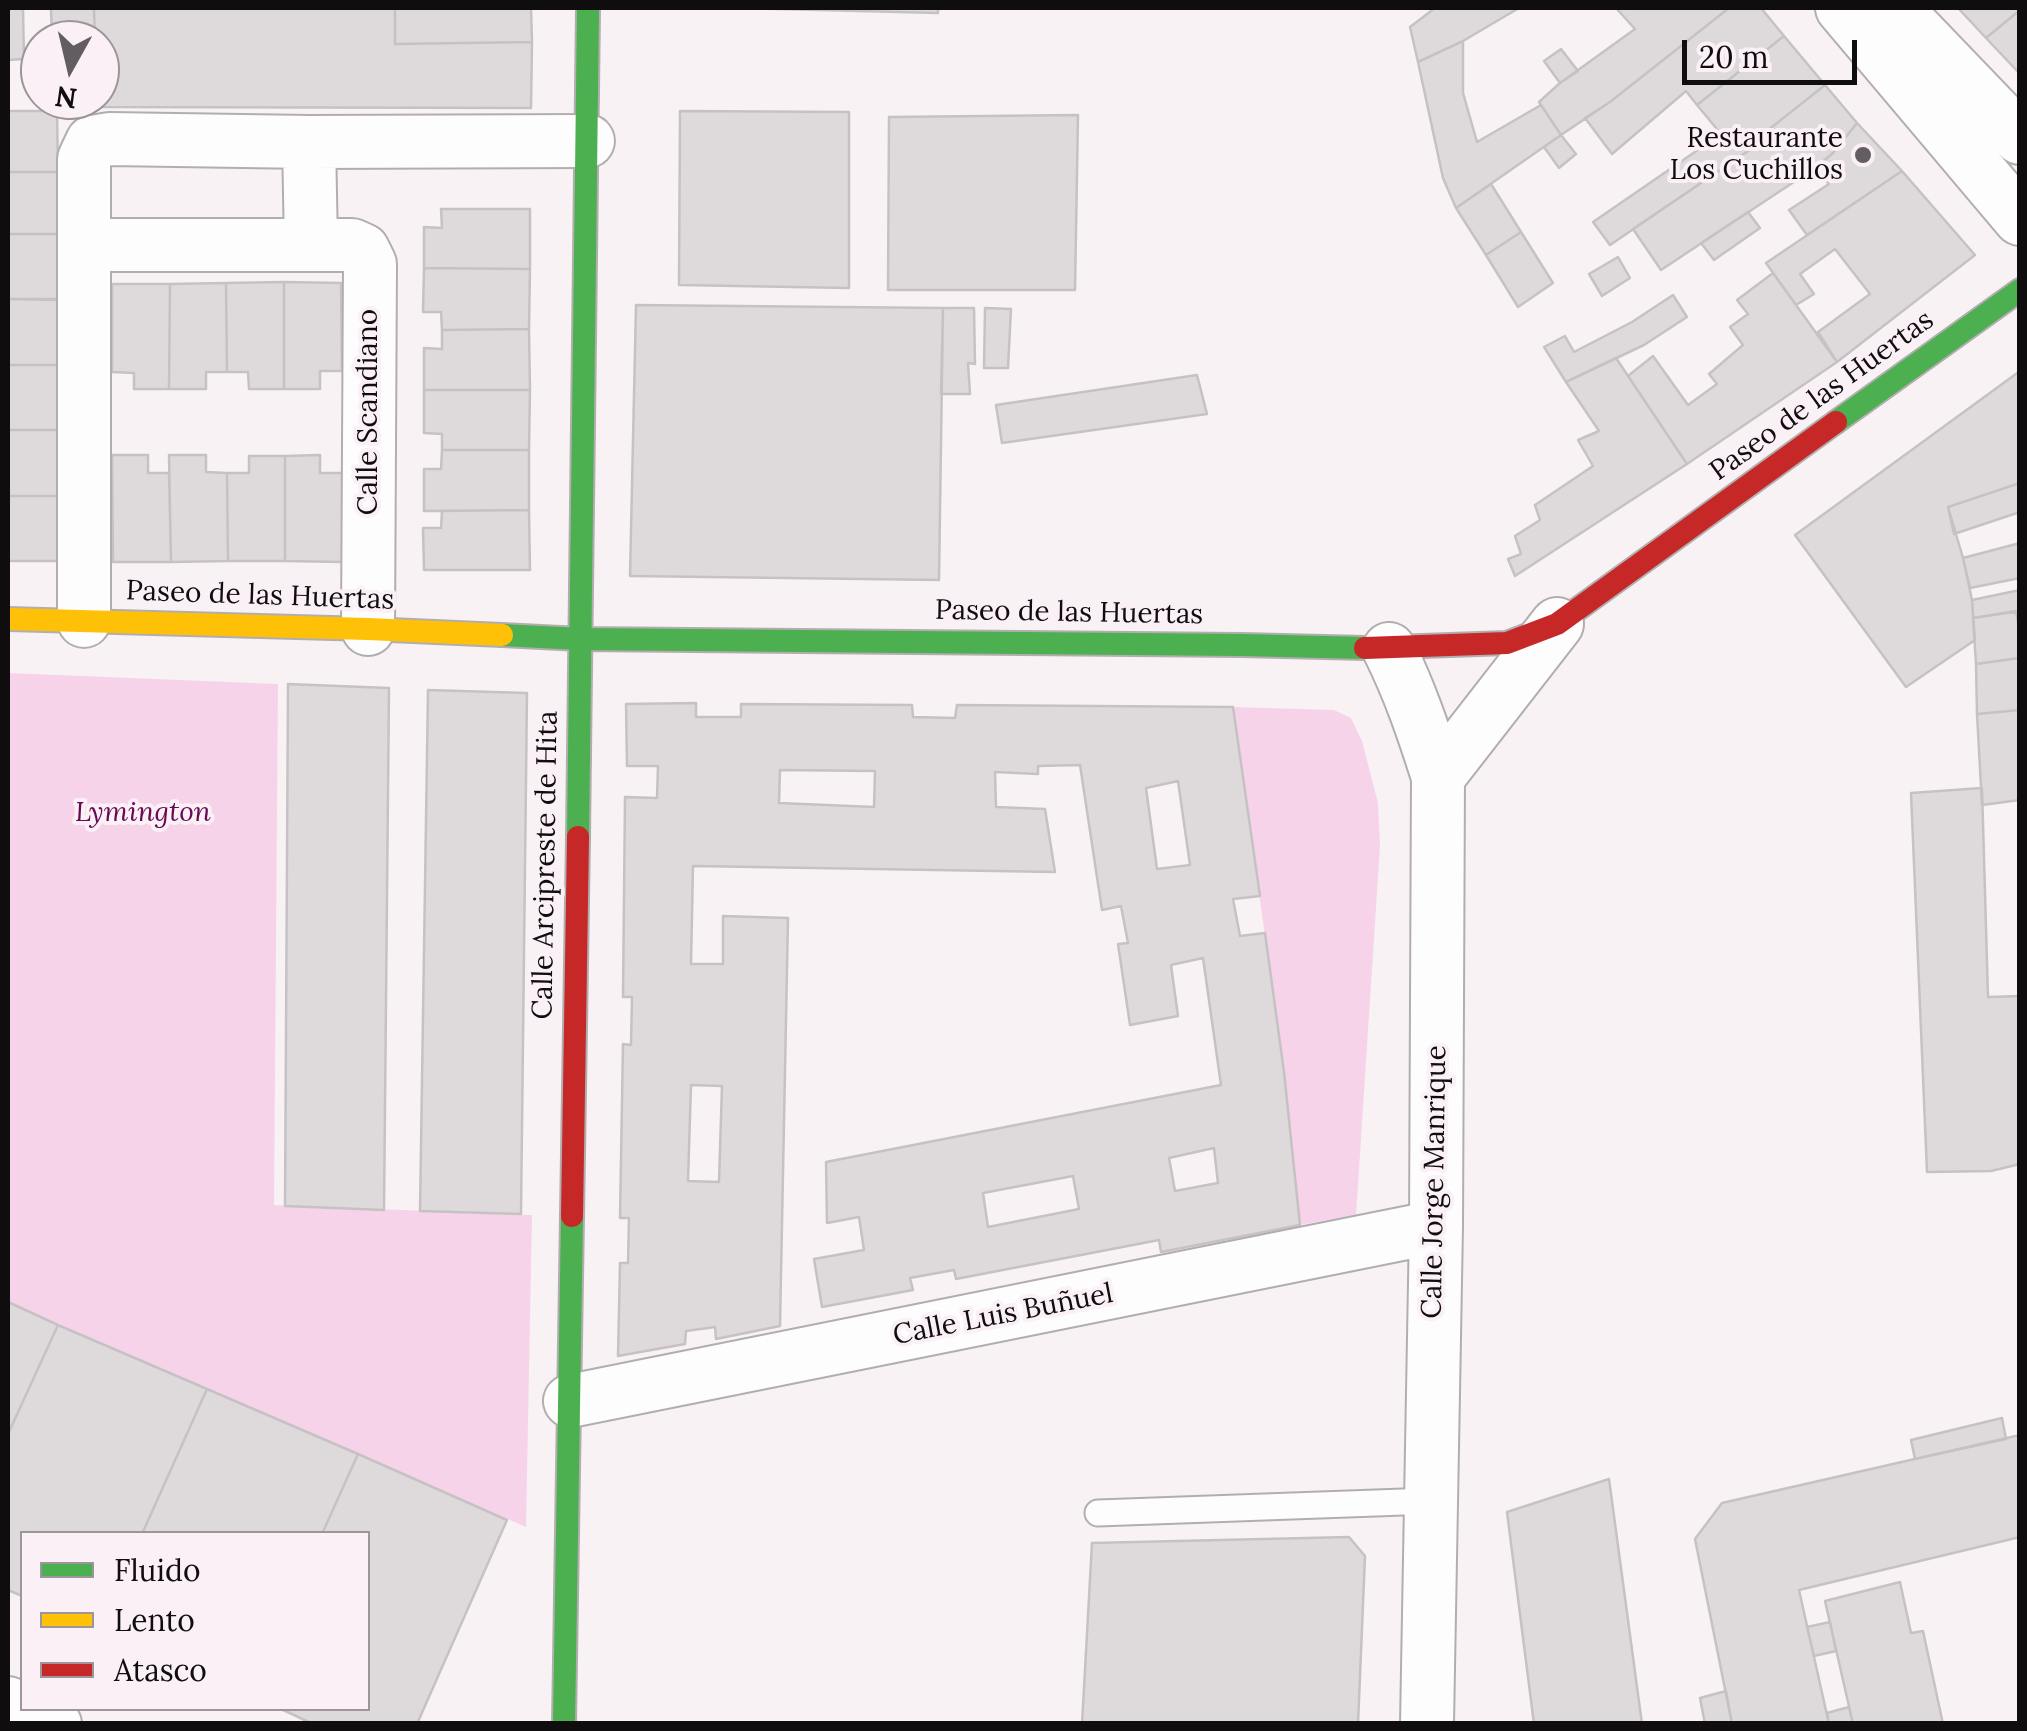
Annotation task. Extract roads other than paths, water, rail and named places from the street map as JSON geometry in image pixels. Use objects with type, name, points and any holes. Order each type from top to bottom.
[{"type":"street","name":"Calle Arcipreste de Hita","points":[[564,1724],[588,8]]},
{"type":"street","points":[[1842,8],[2020,219]]},
{"type":"street","points":[[1895,8],[2020,138]]},
{"type":"street","points":[[84,621],[84,158],[92,142],[588,141]]},
{"type":"street","points":[[309,142],[311,244]]},
{"type":"street","name":"Calle Scandiano","points":[[86,246],[352,244],[363,250],[370,264],[368,629]]},
{"type":"street","name":"Paseo de las Huertas","points":[[8,619],[580,639],[1242,644],[1389,650],[1507,643],[1557,624],[2020,290]]},
{"type":"street","points":[[1438,778],[1557,624]]},
{"type":"street","name":"Calle Jorge Manrique","points":[[1389,650],[1414,706],[1438,778],[1436,1226],[1427,1724]]},
{"type":"street","name":"Calle Luis Buñuel","points":[[570,1400],[1436,1226]]},
{"type":"street","points":[[26,1711],[55,1724]]},
{"type":"lane","points":[[1098,1513],[1431,1501]]},
{"type":"place","name":"Restaurante Los Cuchillos","points":[[1863,155]]},
{"type":"park label","name":"Lymington","points":[[143,813]]}]
